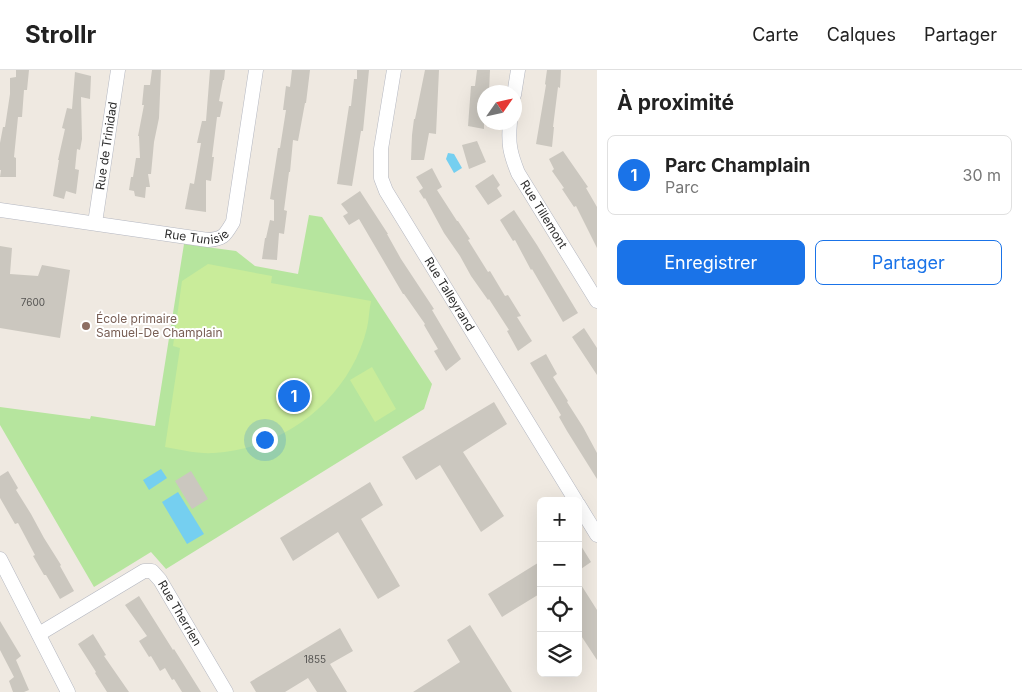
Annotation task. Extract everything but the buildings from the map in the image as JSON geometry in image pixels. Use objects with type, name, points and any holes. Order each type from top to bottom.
[{"type":"street","name":"Rue de Trinidad","points":[[95,223],[118,70]]},
{"type":"street","name":"Rue Tunisie","points":[[0,210],[208,240],[218,239],[226,234],[233,222],[256,70]]},
{"type":"street","name":"Rue Talleyrand","points":[[394,70],[381,149],[381,178],[383,184],[574,497]]},
{"type":"street","points":[[516,85],[518,70]]},
{"type":"street","name":"Rue Tillemont","points":[[509,130],[508,141],[518,172],[597,301]]},
{"type":"street","points":[[582,511],[597,535]]},
{"type":"street","points":[[0,559],[68,692]]},
{"type":"street","name":"Rue Therrien","points":[[39,634],[144,570],[152,571],[160,580],[226,692]]},
{"type":"green space","points":[[309,215],[322,217],[432,384],[424,409],[166,569],[151,552],[94,587],[0,425],[0,407],[90,419],[91,416],[155,426],[184,244],[236,251],[255,266],[298,274]]},
{"type":"green space","points":[[208,264],[272,276],[271,283],[371,301],[367,328],[358,353],[346,376],[330,397],[311,415],[289,430],[265,442],[240,449],[214,453],[190,452],[165,447],[180,348],[173,346],[182,281]]},
{"type":"green space","points":[[372,367],[396,409],[375,422],[350,380]]},
{"type":"water","points":[[448,153],[454,154],[462,168],[454,173],[446,159]]},
{"type":"water","points":[[161,469],[167,478],[149,490],[143,480]]},
{"type":"water","points":[[178,492],[204,534],[187,544],[162,502]]},
{"type":"place","name":"École primaire Samuel-De Champlain","points":[[86,326]]},
{"type":"place","name":"Parc Champlain","points":[[294,396]]}]
